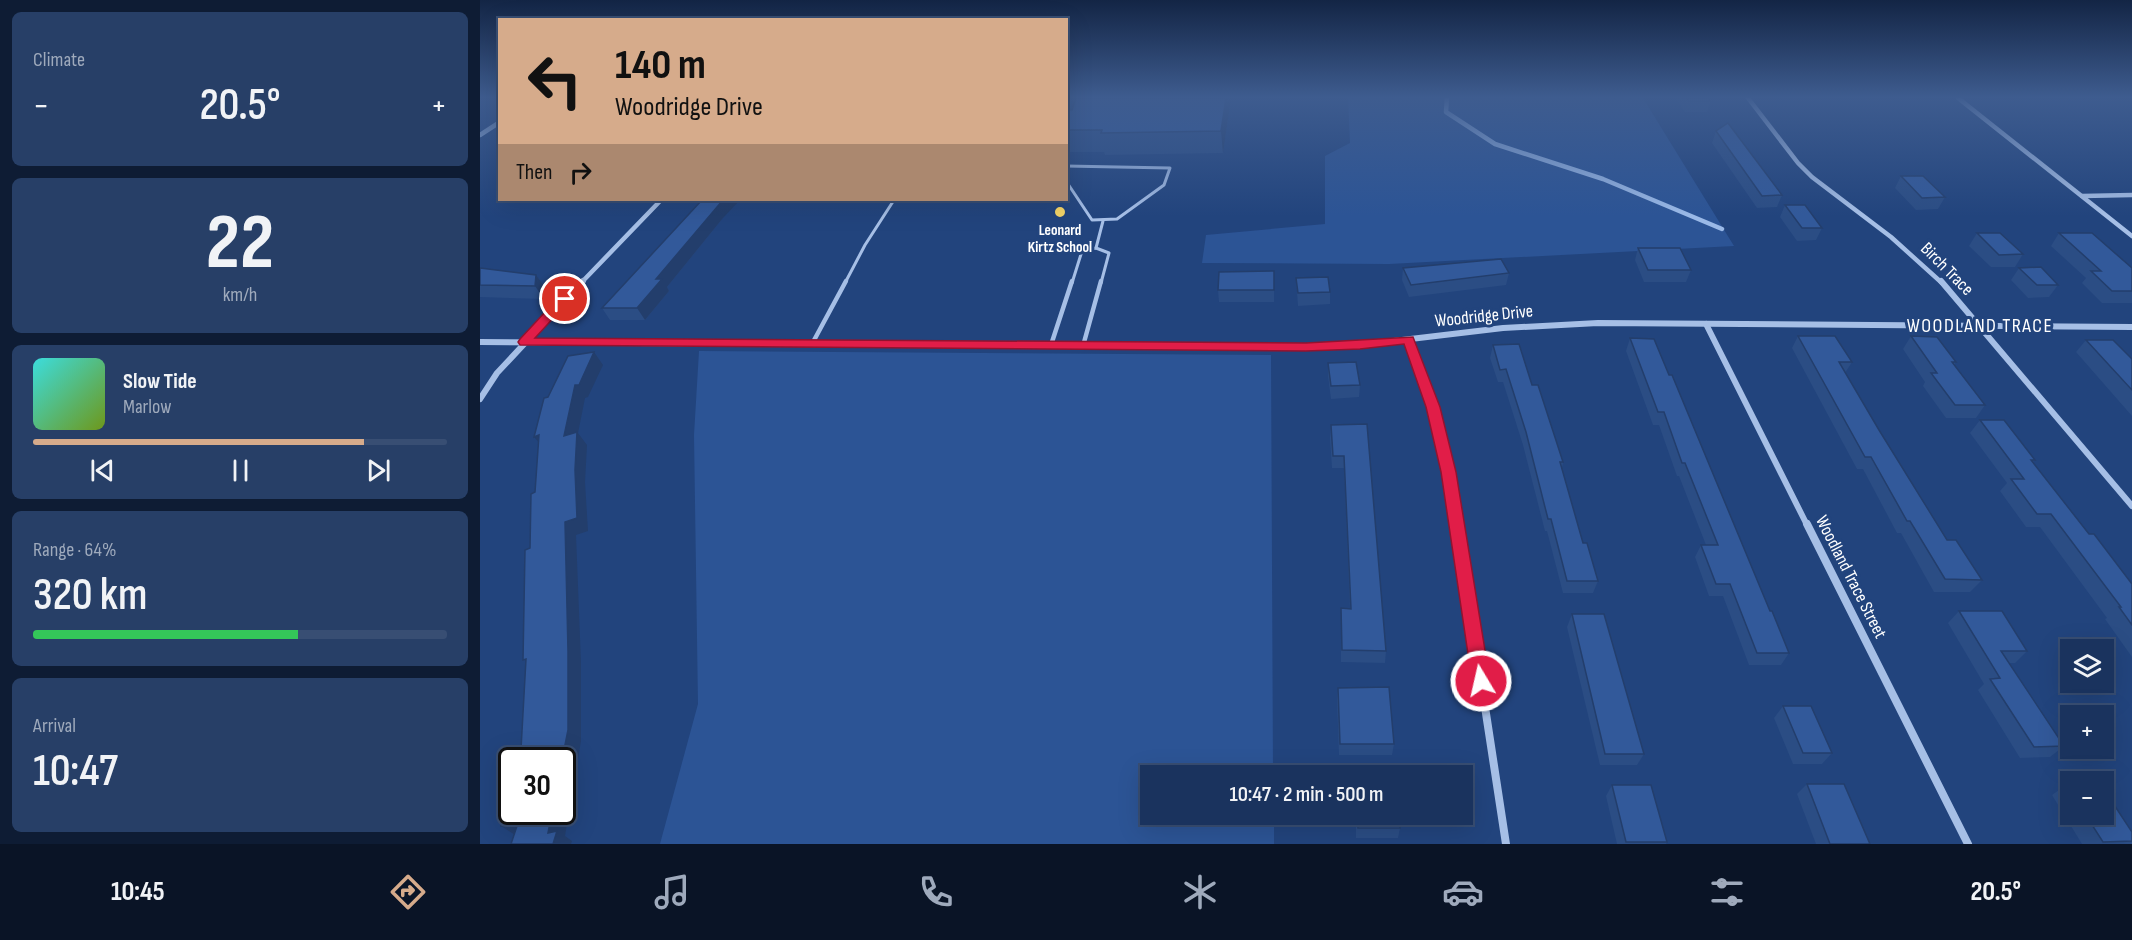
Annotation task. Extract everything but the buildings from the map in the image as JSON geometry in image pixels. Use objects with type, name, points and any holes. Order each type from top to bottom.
[{"type":"street","name":"Birch Trace","points":[[1778,137],[1812,177],[1920,261],[1945,285],[2132,506]]},
{"type":"street","points":[[2008,137],[2132,236]]},
{"type":"street","points":[[2082,196],[2132,195]]},
{"type":"street","points":[[480,399],[497,373],[525,342],[660,201]]},
{"type":"street","name":"Woodridge Drive","points":[[480,342],[1306,347],[1360,345],[1552,324],[2132,327]]},
{"type":"street","name":"Woodland Trace Street","points":[[1706,324],[1968,844]]},
{"type":"street","points":[[1409,340],[1433,407],[1449,472],[1506,844]]},
{"type":"lane","points":[[1068,166],[1170,168],[1164,185],[1117,219],[1092,220],[1068,185]]},
{"type":"lane","points":[[812,344],[866,245],[893,201]]},
{"type":"lane","points":[[1096,248],[1103,221]]},
{"type":"lane","points":[[1051,345],[1082,251],[1096,248],[1109,253],[1083,346]]},
{"type":"shaded area","points":[[1350,137],[1667,137],[1734,246],[1389,264],[1202,263],[1206,235],[1325,224],[1325,156],[1350,143]]},
{"type":"shaded area","points":[[699,351],[1271,355],[1273,765],[1140,765],[1140,825],[1274,825],[1274,844],[660,844],[698,704],[694,435]]},
{"type":"waterway","points":[[1485,137],[1495,144],[1603,179],[1722,229]]},
{"type":"place","name":"Leonard Kirtz School","points":[[1060,212]]},
{"type":"district","name":"WOODLAND TRACE","points":[[1980,326]]},
{"type":"route","points":[[565,299],[525,342],[1306,347],[1409,340],[1433,407],[1449,472],[1481,681]]}]
